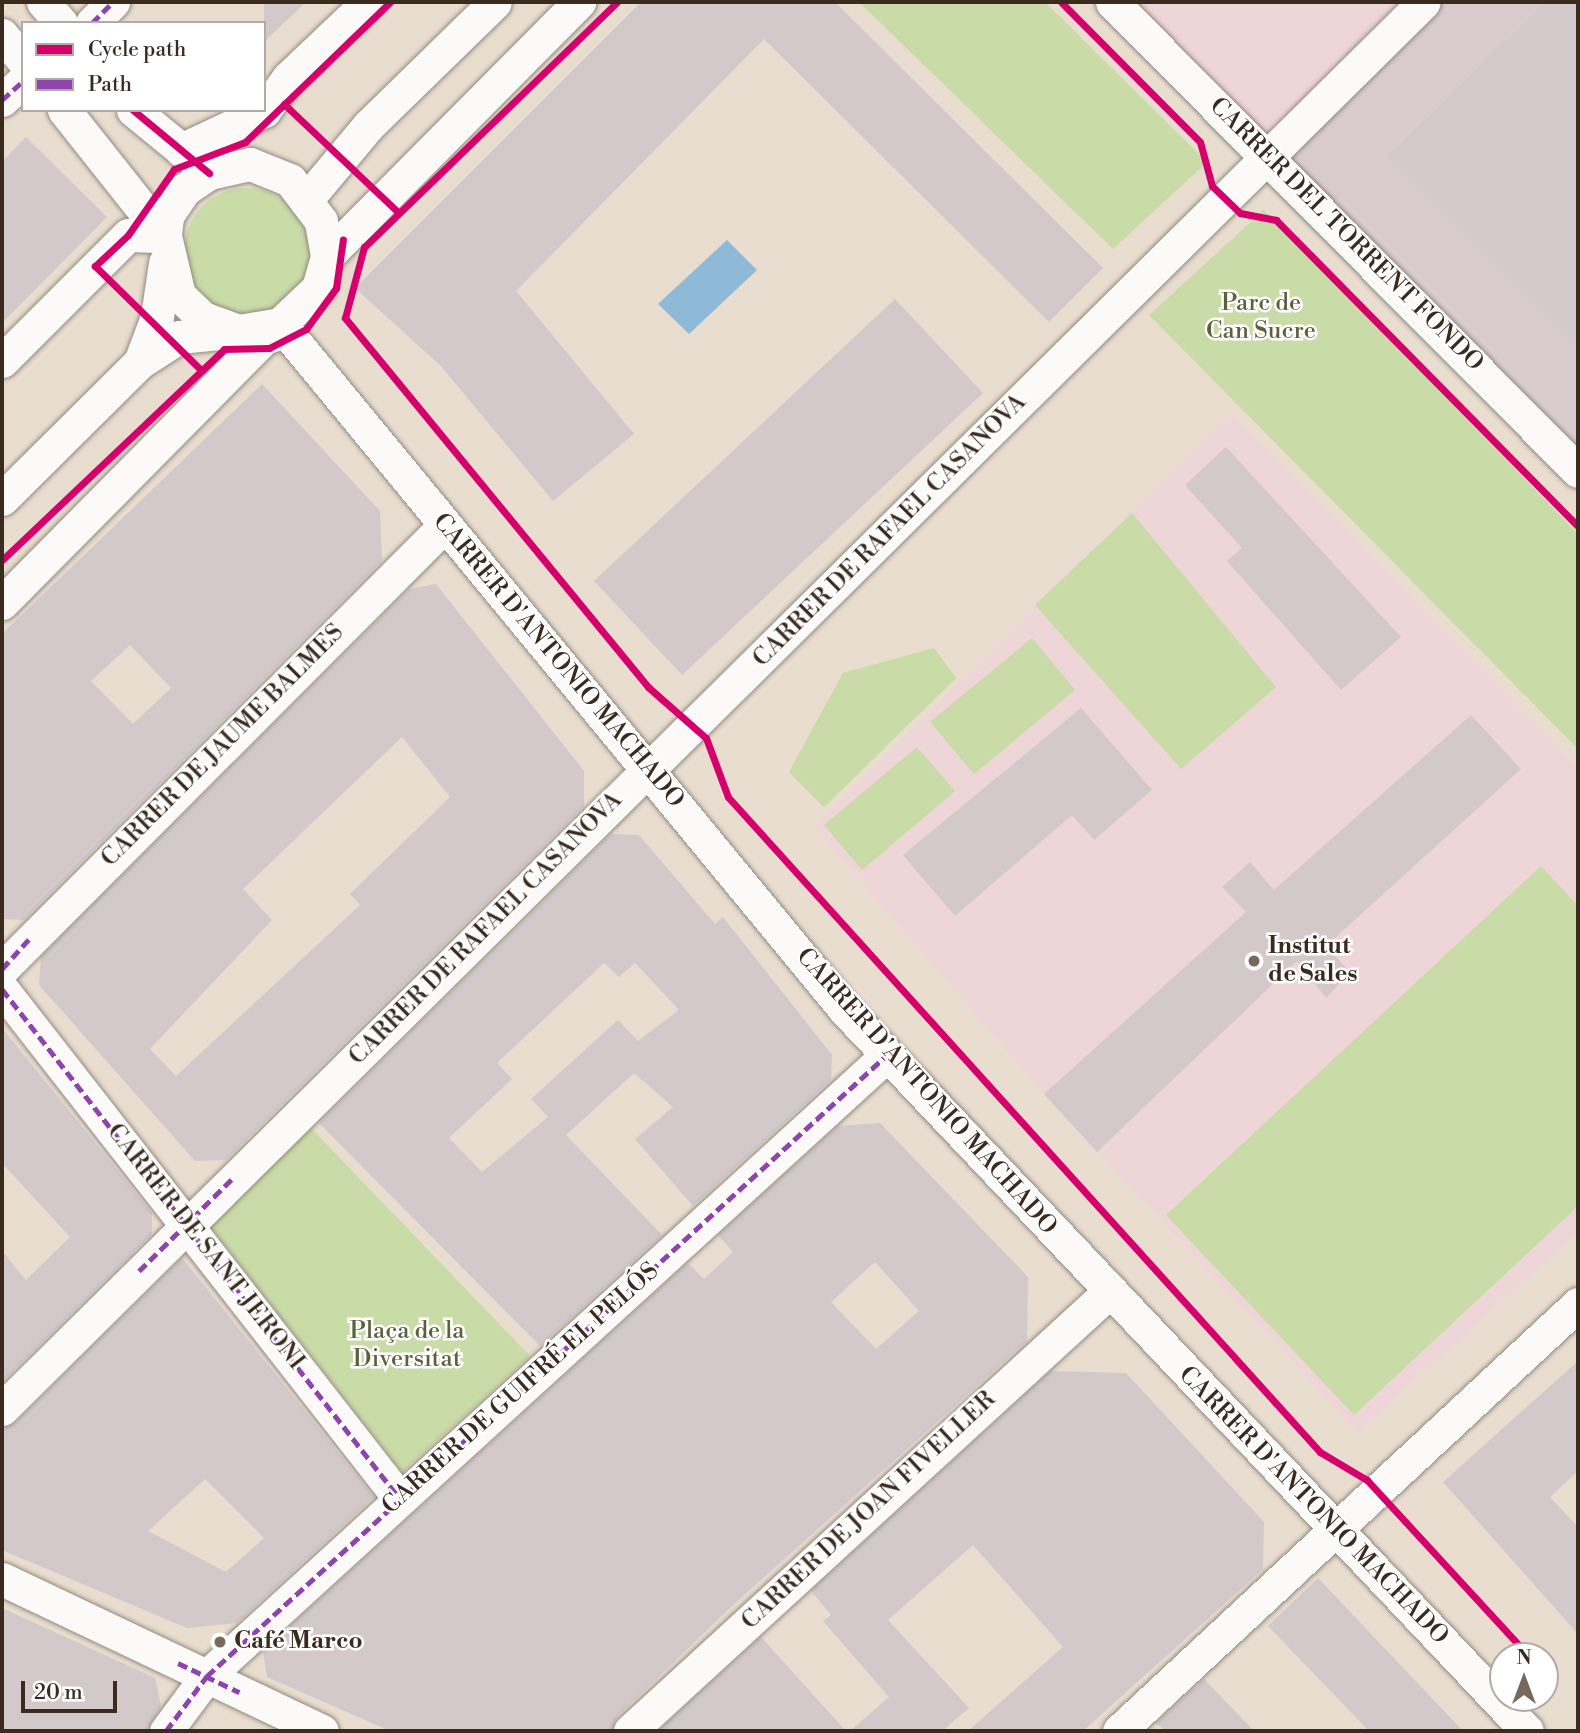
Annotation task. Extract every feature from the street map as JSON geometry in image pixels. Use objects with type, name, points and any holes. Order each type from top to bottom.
[{"type":"street","points":[[43,2],[59,21]]},
{"type":"street","points":[[94,21],[113,2]]},
{"type":"street","points":[[266,108],[288,78],[369,2]]},
{"type":"street","points":[[307,199],[360,134],[495,2]]},
{"type":"street","points":[[327,256],[579,2]]},
{"type":"street","name":"CARRER DEL TORRENT FONDO","points":[[1112,2],[1270,156],[1578,471]]},
{"type":"street","name":"CARRER DE RAFAEL CASANOVA","points":[[2,1409],[186,1221],[1424,2]]},
{"type":"street","points":[[2,35],[21,58]]},
{"type":"street","points":[[2,100],[21,83]]},
{"type":"street","points":[[66,112],[166,237],[187,303],[203,318],[239,331]]},
{"type":"street","points":[[135,112],[209,173]]},
{"type":"street","points":[[181,150],[262,112]]},
{"type":"street","points":[[2,603],[264,338],[283,327],[318,288],[327,256],[321,221],[307,199],[270,168],[250,163],[209,173],[185,189],[166,237],[157,317],[140,362]]},
{"type":"street","points":[[2,361],[128,235],[166,237]]},
{"type":"street","points":[[2,499],[140,362],[179,337],[283,327]]},
{"type":"street","name":"CARRER D'ANTONIO MACHADO","points":[[283,327],[445,526],[887,1055],[1527,1731]]},
{"type":"street","name":"CARRER DE JAUME BALMES","points":[[4,985],[445,526]]},
{"type":"street","name":"CARRER DE SANT JERONI","points":[[4,985],[400,1499]]},
{"type":"street","name":"CARRER DE GUIFRÉ EL PELÓS","points":[[166,1731],[207,1676],[887,1055]]},
{"type":"street","name":"CARRER DE JOAN FIVELLER","points":[[629,1731],[1109,1292]]},
{"type":"street","points":[[1119,1731],[1337,1532],[1375,1489],[1578,1304]]},
{"type":"street","points":[[2,1579],[322,1731]]},
{"type":"shaded area","points":[[1110,2],[1402,2],[1254,148]]},
{"type":"shaded area","points":[[1402,2],[1578,2],[1578,477],[1254,148]]},
{"type":"shaded area","name":"Institut de Sales","points":[[1231,413],[1578,767],[1578,1233],[1358,1432],[1044,1094],[814,827]]},
{"type":"green space","points":[[859,2],[1045,2],[1207,162],[1113,249]]},
{"type":"green space","points":[[247,188],[271,193],[292,206],[305,227],[310,251],[305,275],[292,296],[271,309],[247,314],[223,309],[202,296],[189,275],[184,251],[189,227],[202,206],[223,193]]},
{"type":"green space","name":"Parc de Can Sucre","points":[[1264,210],[1578,534],[1578,749],[1149,315]]},
{"type":"green space","points":[[1132,513],[1276,687],[1181,769],[1035,605]]},
{"type":"green space","points":[[1032,638],[1075,690],[974,774],[930,722]]},
{"type":"green space","points":[[934,648],[956,678],[824,807],[789,772],[843,673]]},
{"type":"green space","points":[[917,747],[955,791],[862,870],[824,825]]},
{"type":"green space","points":[[1541,866],[1578,906],[1578,1206],[1354,1415],[1166,1215]]},
{"type":"green space","name":"Plaça de la Diversitat","points":[[309,1126],[530,1356],[402,1472],[207,1222]]},
{"type":"water","points":[[727,240],[757,270],[689,334],[658,304]]},
{"type":"building","points":[[264,2],[306,2],[266,40]]},
{"type":"building","points":[[641,2],[835,2],[1103,268],[1049,322],[764,39],[516,291],[634,434],[553,501],[441,366],[355,288]]},
{"type":"building","points":[[1545,2],[1578,2],[1578,349],[1387,158]]},
{"type":"building","points":[[26,137],[107,217],[2,323],[2,162]]},
{"type":"building","points":[[895,299],[983,393],[682,675],[594,581]]},
{"type":"building","points":[[262,384],[380,511],[382,561],[24,920],[2,919],[2,634]],"holes":[[[130,645],[171,688],[133,724],[91,681]]]},
{"type":"building","points":[[1226,447],[1401,637],[1341,690],[1227,561],[1242,548],[1185,485]]},
{"type":"building","points":[[436,584],[584,771],[584,806],[226,1160],[195,1161],[39,985],[41,957],[409,589]],"holes":[[[402,737],[450,797],[350,894],[360,905],[176,1076],[150,1049],[272,920],[243,889]]]},
{"type":"building","points":[[1081,708],[1152,790],[1094,840],[1072,815],[955,916],[903,855]]},
{"type":"building","points":[[1471,715],[1521,769],[1326,946],[1350,972],[1326,998],[1297,961],[1097,1152],[1044,1094],[1246,912],[1222,887],[1250,862],[1274,890]]},
{"type":"building","points":[[611,834],[639,835],[715,924],[723,917],[832,1055],[831,1080],[693,1206],[635,1139],[673,1107],[634,1073],[566,1135],[662,1235],[540,1346],[319,1123]],"holes":[[[604,963],[619,977],[635,963],[679,1010],[638,1041],[618,1020],[531,1099],[548,1117],[482,1172],[449,1138],[512,1079],[497,1063]]]},
{"type":"building","points":[[2,1028],[152,1213],[152,1234],[2,1382],[2,1251],[26,1280],[70,1237],[2,1163]]},
{"type":"building","points":[[880,1123],[1028,1277],[1027,1341],[732,1606],[617,1717],[611,1731],[390,1731],[267,1677],[263,1651],[688,1263],[704,1279],[733,1252],[718,1235],[838,1126]],"holes":[[[875,1262],[919,1311],[876,1349],[831,1302]]]},
{"type":"building","points":[[182,1258],[374,1497],[237,1623],[187,1628],[2,1550],[2,1428],[16,1423]],"holes":[[[205,1479],[264,1538],[226,1572],[148,1531]]]},
{"type":"building","points":[[1578,1361],[1578,1471],[1550,1497],[1578,1527],[1578,1634],[1443,1482]]},
{"type":"building","points":[[1051,1371],[1126,1373],[1264,1522],[1263,1569],[1083,1731],[968,1731],[1063,1647],[973,1545],[888,1620],[969,1708],[942,1731],[850,1731],[889,1697],[823,1621],[831,1615],[811,1591]]},
{"type":"building","points":[[1318,1578],[1463,1731],[1369,1731],[1268,1626]]},
{"type":"building","points":[[2,1608],[155,1678],[161,1706],[147,1731],[2,1731]]},
{"type":"building","points":[[761,1637],[846,1731],[658,1731]]},
{"type":"building","points":[[1204,1679],[1254,1731],[1165,1731],[1156,1723]]},
{"type":"marked path","points":[[94,21],[113,2]]},
{"type":"marked path","points":[[2,100],[21,83]]},
{"type":"marked path","points":[[2,969],[30,938]]},
{"type":"marked path","points":[[2,989],[400,1499]]},
{"type":"marked path","points":[[166,1731],[207,1676],[887,1055]]},
{"type":"marked path","points":[[139,1271],[235,1176]]},
{"type":"marked path","points":[[178,1663],[239,1692]]},
{"type":"cycle path","points":[[199,368],[95,266],[128,235],[174,169],[245,142],[390,2]]},
{"type":"cycle path","points":[[617,2],[364,247],[345,318],[648,687],[706,738],[728,797],[1320,1452],[1367,1480],[1516,1642]]},
{"type":"cycle path","points":[[1061,2],[1200,142],[1212,186],[1240,213],[1276,220],[1578,526]]},
{"type":"cycle path","points":[[284,104],[399,213]]},
{"type":"cycle path","points":[[135,112],[209,173]]},
{"type":"cycle path","points":[[2,560],[224,349],[269,348],[306,329],[336,288],[343,239]]},
{"type":"place","name":"Institut de Sales","points":[[1254,961]]},
{"type":"place","name":"Café Marco","points":[[220,1642]]}]
